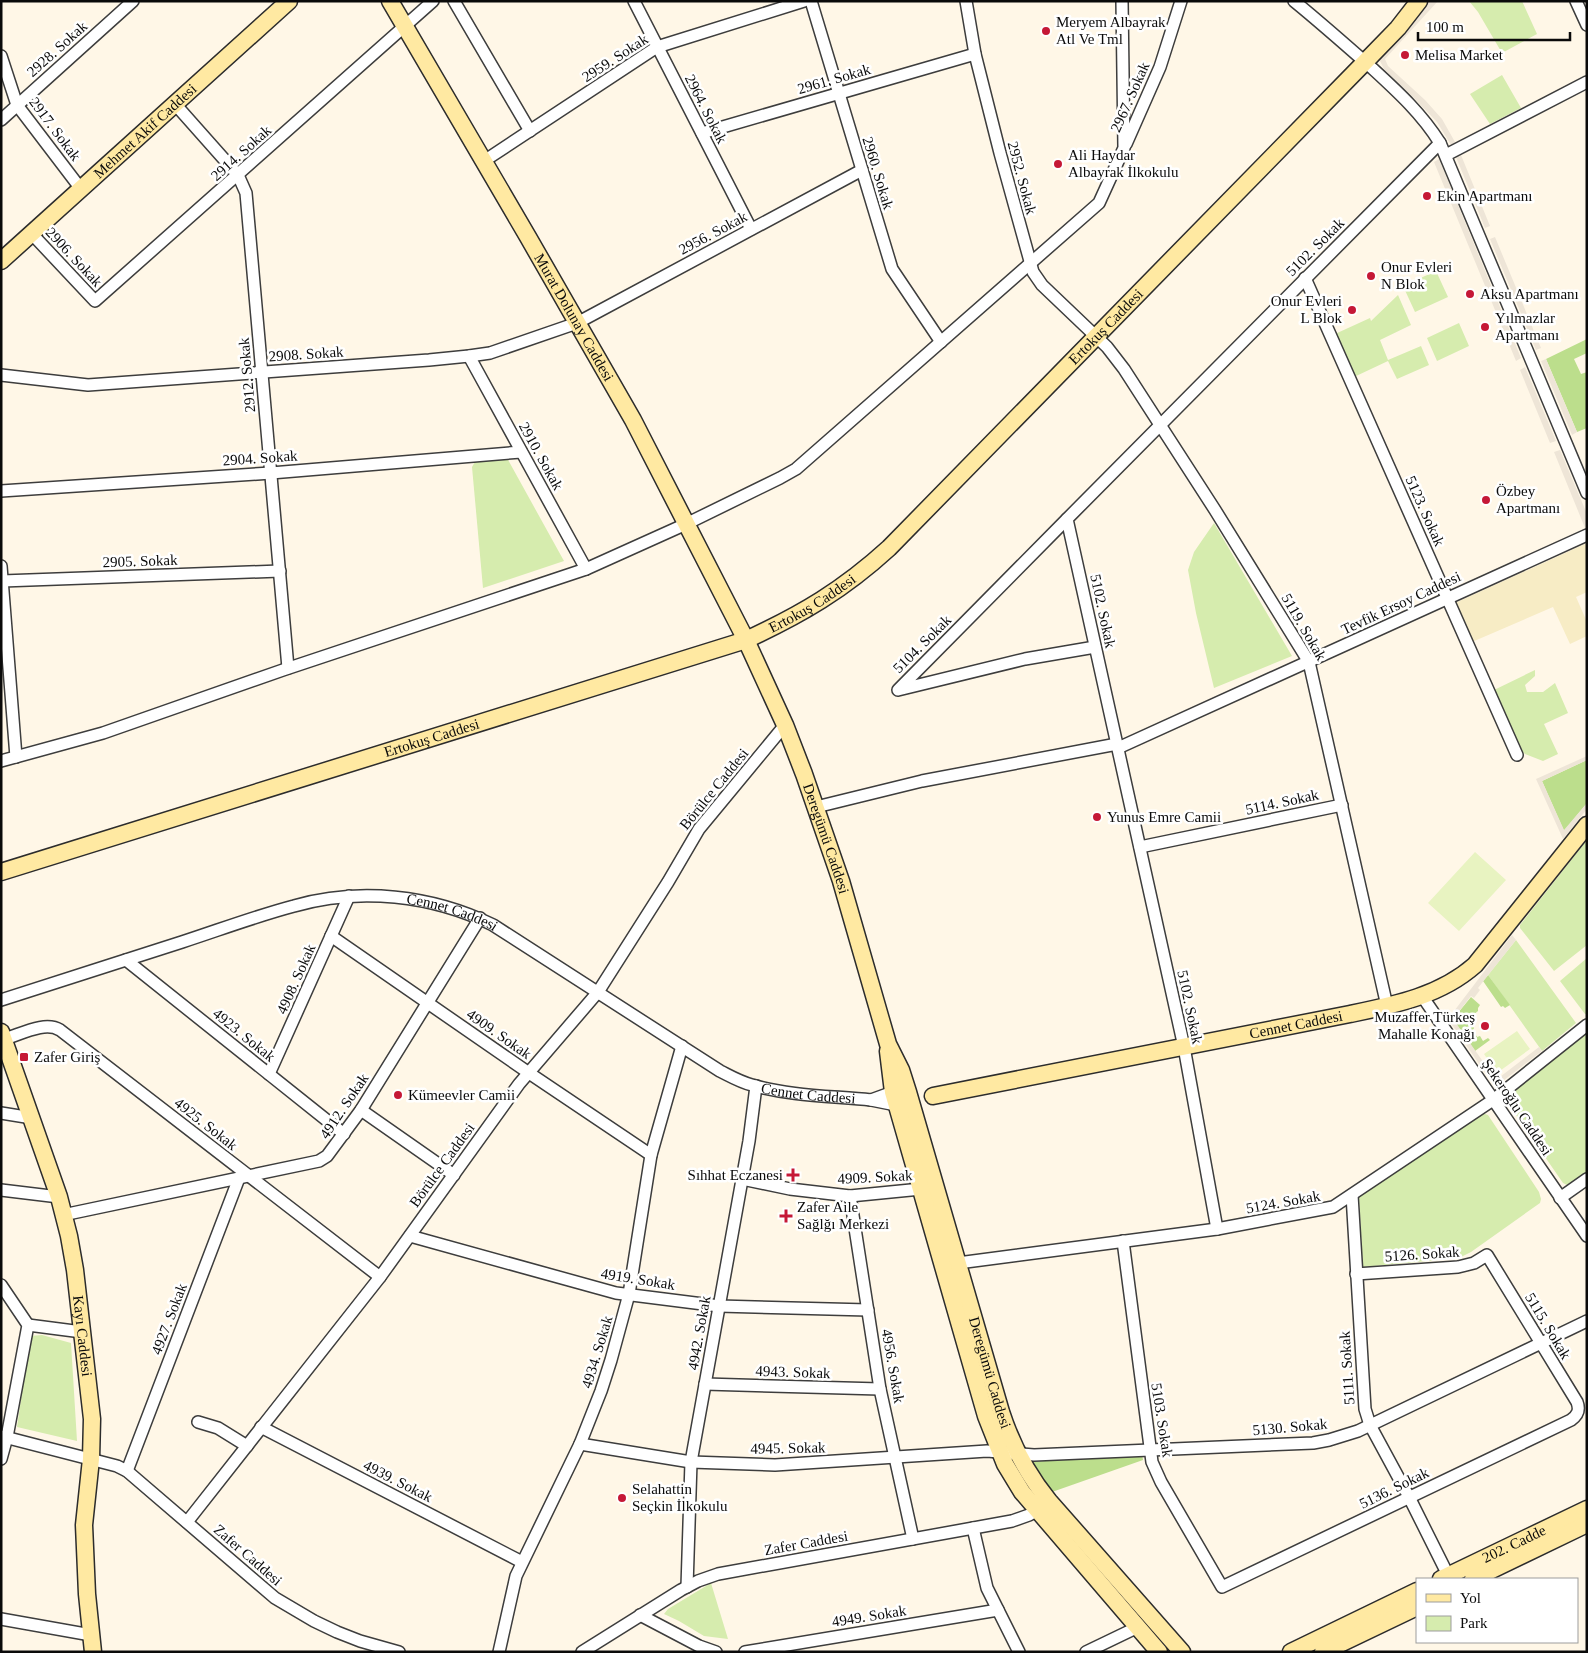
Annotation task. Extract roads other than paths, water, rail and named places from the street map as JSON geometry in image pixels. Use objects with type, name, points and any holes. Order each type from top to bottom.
[{"type":"main road","name":"Mehmet Akif Caddesi","points":[[1,261],[289,1]]},
{"type":"main road","name":"Murat Dolunay Caddesi","points":[[390,1],[633,420],[746,640]]},
{"type":"main road","name":"Ertokuş Caddesi","points":[[1,872],[746,640],[814,606],[870,565],[1365,62],[1398,28],[1420,1]]},
{"type":"main road","name":"Deregümü Caddesi","points":[[746,640],[785,725],[816,807],[841,881],[888,1044],[901,1070],[902,1098],[920,1189],[986,1416],[999,1452],[1012,1478],[1043,1506],[1182,1652]]},
{"type":"main road","name":"Cennet Caddesi","points":[[902,1098],[933,1096],[1184,1047],[1387,1006],[1422,996],[1455,981],[1475,965],[1587,826]]},
{"type":"main road","name":"Kayı Caddesi","points":[[2,1037],[32,1118],[64,1215],[69,1236],[92,1418],[91,1459],[84,1525],[87,1594],[93,1652]]},
{"type":"main road","name":"Deregümü Caddesi","points":[[902,1098],[958,1263],[1001,1412],[1017,1454],[1032,1478],[1043,1506],[1159,1652]]},
{"type":"main road","name":"202. Cadde","points":[[1446,1578],[1587,1509]]},
{"type":"main road","name":"202. Cadde","points":[[1475,1578],[1587,1524]]},
{"type":"main road","points":[[1291,1652],[1416,1591]]},
{"type":"main road","points":[[1323,1652],[1416,1607]]},
{"type":"street","name":"2928. Sokak","points":[[1,120],[133,1]]},
{"type":"street","name":"2914. Sokak","points":[[96,302],[433,1]]},
{"type":"street","points":[[454,1],[530,131]]},
{"type":"street","name":"2964. Sokak","points":[[634,1],[751,230]]},
{"type":"street","name":"2959. Sokak","points":[[484,161],[657,47],[804,1]]},
{"type":"street","name":"2960. Sokak","points":[[811,1],[892,269],[941,342]]},
{"type":"street","name":"2952. Sokak","points":[[966,1],[975,54],[1033,272],[1042,285],[1097,336]]},
{"type":"street","points":[[1122,1],[1124,148]]},
{"type":"street","name":"2967. Sokak","points":[[1,761],[103,733],[288,668],[586,569],[686,524],[796,469],[1100,203],[1160,67],[1181,1]]},
{"type":"street","points":[[1294,1],[1365,62],[1418,112],[1440,142],[1587,493]]},
{"type":"street","points":[[1576,1],[1587,25]]},
{"type":"street","name":"2961. Sokak","points":[[702,133],[975,54]]},
{"type":"street","name":"2917. Sokak","points":[[1,56],[17,105],[81,189]]},
{"type":"street","points":[[1446,155],[1587,82]]},
{"type":"street","name":"2912. Sokak","points":[[175,104],[238,175],[245,187],[248,200],[288,668]]},
{"type":"street","name":"5102. Sokak","points":[[1217,1229],[1184,1047],[1067,519],[1440,142]]},
{"type":"street","name":"2956. Sokak","points":[[578,323],[862,170]]},
{"type":"street","name":"2906. Sokak","points":[[32,234],[96,302]]},
{"type":"street","name":"5123. Sokak","points":[[1305,278],[1517,755]]},
{"type":"street","name":"2908. Sokak","points":[[1,375],[88,385],[470,356],[498,350],[578,323]]},
{"type":"street","name":"5119. Sokak","points":[[1097,336],[1124,369],[1160,424],[1310,662],[1387,1006]]},
{"type":"street","name":"2910. Sokak","points":[[470,356],[586,569]]},
{"type":"street","name":"2904. Sokak","points":[[1,491],[271,473],[522,452]]},
{"type":"street","name":"5104. Sokak","points":[[1067,519],[898,690],[1026,660],[1095,647]]},
{"type":"street","name":"Tevfik Ersoy Caddesi","points":[[816,807],[922,781],[1117,746],[1310,662],[1587,535]]},
{"type":"street","points":[[1,566],[16,757]]},
{"type":"street","name":"2905. Sokak","points":[[2,582],[280,571]]},
{"type":"street","name":"Börülce Caddesi","points":[[187,1522],[380,1277],[529,1073],[598,992],[668,882],[699,829],[785,725]]},
{"type":"street","name":"5114. Sokak","points":[[1140,847],[1342,805]]},
{"type":"street","name":"Cennet Caddesi","points":[[1,1000],[294,906],[350,896],[376,896],[434,903],[480,918],[510,935],[735,1079],[756,1086],[783,1091],[871,1100],[902,1098]]},
{"type":"street","name":"4908. Sokak","points":[[269,1074],[350,896]]},
{"type":"street","name":"4912. Sokak","points":[[64,1215],[319,1161],[330,1153],[361,1110],[480,918]]},
{"type":"street","name":"4909. Sokak","points":[[331,936],[651,1155]]},
{"type":"street","name":"4923. Sokak","points":[[126,960],[344,1134]]},
{"type":"street","name":"Şekeroğlu Caddesi","points":[[1422,996],[1587,1236]]},
{"type":"street","name":"4925. Sokak","points":[[2,1037],[45,1026],[55,1026],[244,1177],[380,1277]]},
{"type":"street","name":"5124. Sokak","points":[[958,1263],[1217,1229],[1327,1209],[1352,1195],[1493,1100],[1586,1026]]},
{"type":"street","name":"4934. Sokak","points":[[499,1652],[511,1590],[522,1562],[580,1444],[606,1376],[629,1294],[651,1155],[682,1046]]},
{"type":"street","name":"4942. Sokak","points":[[687,1587],[691,1462],[742,1179],[756,1086]]},
{"type":"street","points":[[361,1110],[454,1175]]},
{"type":"street","points":[[1,1113],[32,1118]]},
{"type":"street","name":"4927. Sokak","points":[[127,1471],[244,1177]]},
{"type":"street","name":"4909. Sokak","points":[[742,1179],[790,1189],[850,1196],[920,1189]]},
{"type":"street","points":[[1560,1198],[1587,1179]]},
{"type":"street","points":[[1,1190],[58,1197]]},
{"type":"street","name":"5111. Sokak","points":[[1352,1195],[1363,1399],[1370,1425],[1410,1498],[1446,1578]]},
{"type":"street","name":"4956. Sokak","points":[[850,1196],[880,1389],[913,1539]]},
{"type":"street","name":"4919. Sokak","points":[[410,1236],[600,1289],[629,1294],[719,1306],[868,1310]]},
{"type":"street","name":"5103. Sokak","points":[[1123,1241],[1152,1462],[1161,1482],[1222,1587]]},
{"type":"street","name":"5126. Sokak","points":[[1356,1274],[1458,1267],[1474,1263],[1487,1254]]},
{"type":"street","name":"5115. Sokak","points":[[1487,1254],[1577,1402],[1579,1406],[1577,1414]]},
{"type":"street","points":[[1,1285],[28,1325],[1,1459]]},
{"type":"street","name":"5130. Sokak","points":[[999,1452],[1017,1454],[1313,1443],[1344,1436],[1370,1425],[1587,1321]]},
{"type":"street","points":[[28,1325],[82,1332]]},
{"type":"street","name":"4943. Sokak","points":[[705,1384],[880,1389]]},
{"type":"street","name":"5136. Sokak","points":[[1222,1587],[1571,1420],[1577,1414]]},
{"type":"street","points":[[198,1422],[218,1428],[247,1446]]},
{"type":"street","name":"4939. Sokak","points":[[261,1427],[522,1562]]},
{"type":"street","name":"Zafer Caddesi","points":[[4,1437],[91,1459],[127,1471],[257,1584],[293,1610],[337,1632],[395,1651]]},
{"type":"street","name":"4945. Sokak","points":[[580,1444],[691,1462],[775,1465],[999,1452]]},
{"type":"street","name":"Zafer Caddesi","points":[[582,1652],[698,1581],[725,1573],[1021,1519],[1043,1506]]},
{"type":"street","points":[[973,1528],[987,1588],[1019,1652]]},
{"type":"street","name":"4949. Sokak","points":[[745,1652],[998,1610]]},
{"type":"street","points":[[640,1615],[699,1646],[716,1652]]},
{"type":"street","points":[[1,1619],[91,1635]]},
{"type":"street","points":[[1086,1652],[1138,1627]]},
{"type":"place","name":"Meryem Albayrak Atl Ve Tml","points":[[1046,31]]},
{"type":"place","name":"Melisa Market","points":[[1405,55]]},
{"type":"place","name":"Ali Haydar Albayrak İlkokulu","points":[[1058,164]]},
{"type":"place","name":"Ekin Apartmanı","points":[[1427,196]]},
{"type":"place","name":"Onur Evleri N Blok","points":[[1371,276]]},
{"type":"place","name":"Aksu Apartmanı","points":[[1470,294]]},
{"type":"place","name":"Onur Evleri L Blok","points":[[1352,310]]},
{"type":"place","name":"Yılmazlar Apartmanı","points":[[1485,327]]},
{"type":"place","name":"Özbey Apartmanı","points":[[1486,500]]},
{"type":"place","name":"Yunus Emre Camii","points":[[1097,817]]},
{"type":"place","name":"Muzaffer Türkeş Mahalle Konağı","points":[[1485,1026]]},
{"type":"place","name":"Zafer Giriş","points":[[24,1057]]},
{"type":"place","name":"Kümeevler Camii","points":[[398,1095]]},
{"type":"place","name":"Sıhhat Eczanesi","points":[[793,1175]]},
{"type":"place","name":"Zafer Aile Sağlğı Merkezi","points":[[786,1216]]},
{"type":"place","name":"Selahattin Seçkin İlkokulu","points":[[622,1498]]}]
